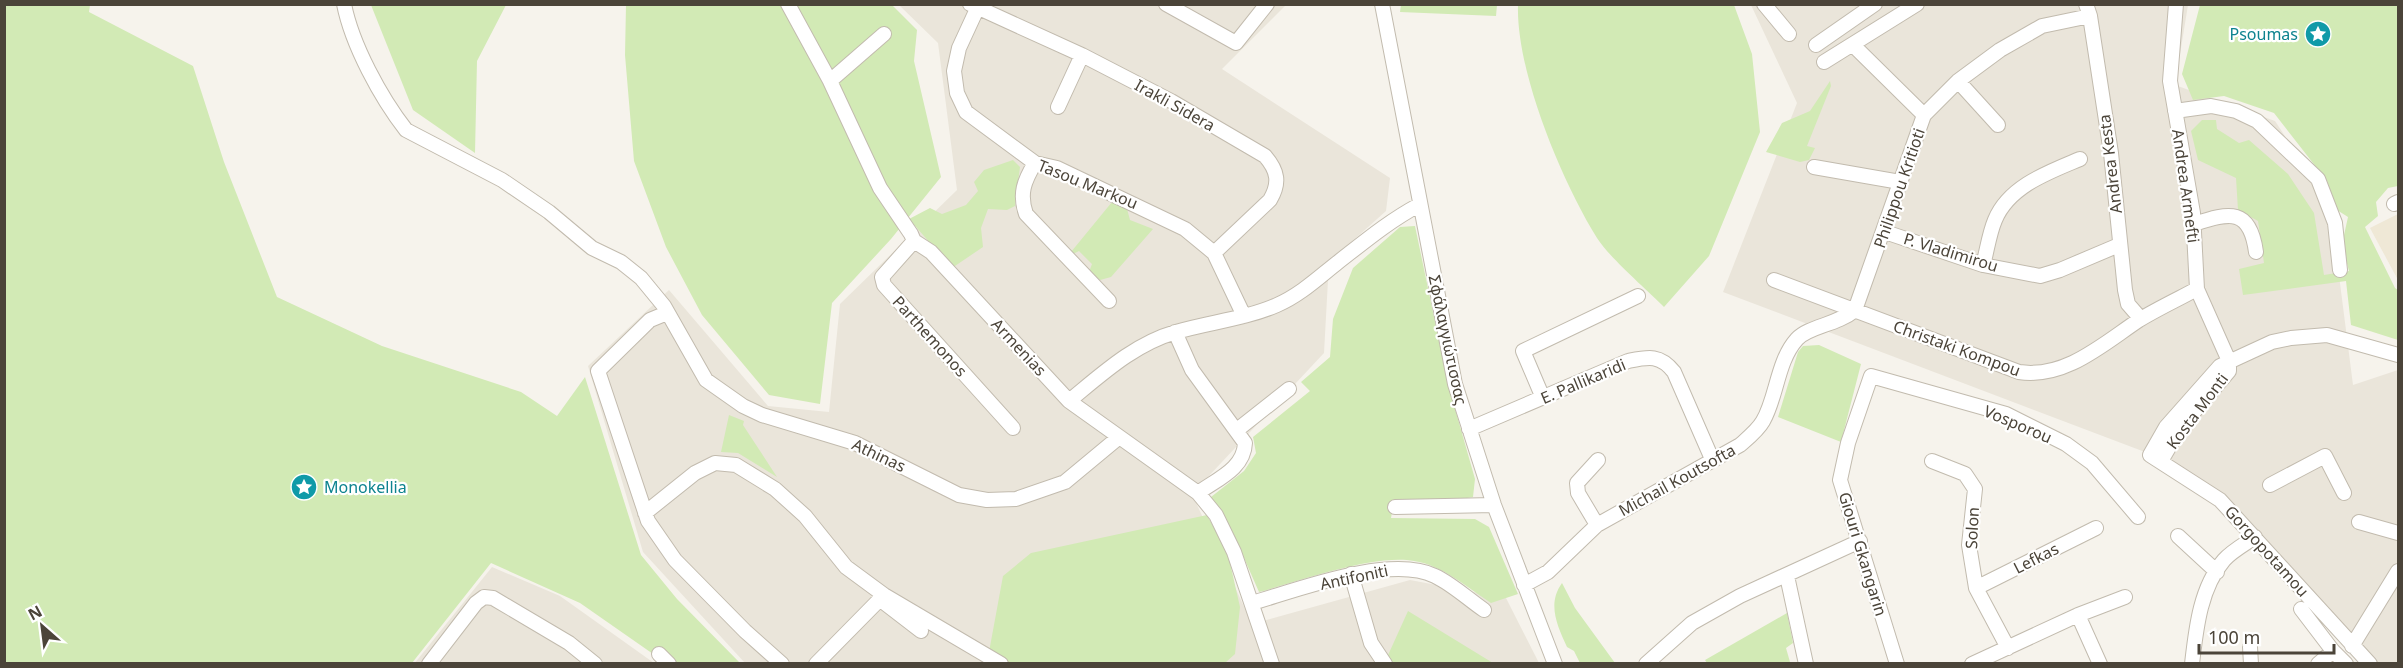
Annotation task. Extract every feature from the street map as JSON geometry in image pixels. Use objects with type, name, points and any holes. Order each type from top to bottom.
[{"type":"street","name":"Athinas","points":[[344,4],[352,30],[365,59],[395,116],[406,130],[502,180],[549,212],[592,248],[621,262],[641,278],[667,313],[706,380],[743,406],[762,415],[855,443],[959,495],[987,500],[1007,499],[1046,490],[1084,469],[1118,438]]},
{"type":"street","name":"Armenias","points":[[788,4],[830,81],[880,188],[914,242],[931,252],[1069,401],[1198,494],[1216,515],[1234,552],[1271,663]]},
{"type":"street","points":[[1170,6],[1236,43],[1267,4]]},
{"type":"street","name":"Σφάλαγγιώτισσας","points":[[1382,4],[1448,355],[1494,506],[1555,663]]},
{"type":"street","points":[[1764,4],[1789,34]]},
{"type":"street","points":[[1816,45],[1875,4]]},
{"type":"street","points":[[1824,62],[1854,46],[1917,4]]},
{"type":"street","name":"Andrea Armefti","points":[[2176,4],[2170,81],[2194,224],[2197,289],[2219,344],[2229,361]]},
{"type":"street","name":"Irakli Sidera","points":[[973,7],[1082,55],[1171,101],[1265,156],[1273,165],[1278,178],[1276,189],[1270,200],[1214,254]]},
{"type":"street","name":"Tasou Markou","points":[[973,7],[954,71],[957,93],[966,112],[1035,163],[1057,168],[1185,229],[1214,254],[1244,316]]},
{"type":"street","name":"Philippou Kritioti","points":[[1855,310],[1885,232],[1924,115],[1958,81],[2000,50],[2042,27],[2088,10]]},
{"type":"street","name":"Andrea Kesta","points":[[2088,10],[2110,153],[2119,245],[2128,304],[2140,320]]},
{"type":"street","points":[[830,81],[884,34]]},
{"type":"street","points":[[1854,46],[1924,115]]},
{"type":"street","points":[[1058,107],[1082,55]]},
{"type":"street","points":[[1958,81],[1998,124]]},
{"type":"street","points":[[2175,111],[2211,106],[2236,111],[2257,121],[2318,179],[2335,223],[2340,270]]},
{"type":"street","points":[[1983,265],[1995,219],[2011,196],[2040,176],[2080,159]]},
{"type":"street","points":[[1035,163],[1025,180],[1021,200],[1026,214],[1109,301]]},
{"type":"street","points":[[1814,167],[1900,182]]},
{"type":"street","points":[[1069,401],[1118,361],[1146,344],[1175,332],[1244,316],[1278,304],[1307,287],[1389,221],[1419,205]]},
{"type":"street","points":[[2194,224],[2219,216],[2235,216],[2247,222],[2250,227],[2256,252]]},
{"type":"street","name":"P. Vladimirou","points":[[1885,232],[1983,265],[2040,276],[2119,245]]},
{"type":"street","name":"Parthemonos","points":[[914,242],[886,270],[882,277],[884,285],[1013,428]]},
{"type":"street","name":"Christaki Kompou","points":[[1774,279],[2019,372],[2036,375],[2079,362],[2140,320],[2197,289]]},
{"type":"street","points":[[1543,398],[1523,351],[1638,296]]},
{"type":"street","name":"Michail Koutsofta","points":[[1524,585],[1548,572],[1597,525],[1740,445],[1764,421],[1789,351],[1798,338],[1839,322],[1855,310]]},
{"type":"street","points":[[667,313],[650,320],[598,371],[645,513],[675,560],[745,631],[782,663]]},
{"type":"street","points":[[1175,332],[1192,370],[1245,444],[1238,466],[1198,494]]},
{"type":"street","name":"Kosta Monti","points":[[2156,458],[2166,427],[2220,366],[2272,342],[2327,335],[2398,356]]},
{"type":"street","name":"E. Pallikaridi","points":[[1469,429],[1628,361],[1652,356],[1665,361],[1674,372],[1712,459]]},
{"type":"street","name":"Vosporou","points":[[1871,376],[2006,414],[2066,444],[2092,463],[2138,517]]},
{"type":"street","name":"Giouri Gkangarin","points":[[1871,376],[1848,443],[1840,480],[1897,663]]},
{"type":"street","points":[[1237,430],[1289,389]]},
{"type":"street","points":[[2270,485],[2325,456],[2344,494]]},
{"type":"street","name":"Gorgopotamou","points":[[2156,458],[2220,500],[2370,663]]},
{"type":"street","points":[[1597,525],[1578,493],[1577,483],[1598,460]]},
{"type":"street","name":"Solon","points":[[1932,461],[1965,474],[1975,489],[1969,545],[1976,588],[2008,648]]},
{"type":"street","points":[[645,513],[695,473],[715,463],[736,465],[775,489],[805,516],[846,567],[921,631]]},
{"type":"street","points":[[1395,507],[1494,506]]},
{"type":"street","points":[[2359,522],[2398,533]]},
{"type":"street","name":"Lefkas","points":[[1976,588],[2096,528]]},
{"type":"street","points":[[2178,536],[2217,572]]},
{"type":"street","points":[[2192,663],[2196,624],[2209,586],[2225,560],[2255,537]]},
{"type":"street","points":[[1646,663],[1692,623],[1740,596],[1860,541]]},
{"type":"street","name":"Antifoniti","points":[[1252,603],[1351,574],[1397,568],[1434,575],[1484,610]]},
{"type":"street","points":[[2352,646],[2398,571]]},
{"type":"street","points":[[1351,574],[1371,643],[1384,663]]},
{"type":"street","points":[[1787,576],[1806,663]]},
{"type":"street","points":[[429,663],[476,603],[484,597],[494,598],[569,643],[595,663]]},
{"type":"street","points":[[816,663],[882,597]]},
{"type":"street","points":[[882,597],[1000,663]]},
{"type":"street","points":[[1972,663],[2078,615],[2125,597]]},
{"type":"street","points":[[2301,609],[2333,651],[2346,663]]},
{"type":"street","points":[[2078,615],[2100,663]]},
{"type":"street","points":[[2250,647],[2251,663]]},
{"type":"street","points":[[2318,663],[2333,651]]},
{"type":"street","points":[[1657,653],[1667,663]]},
{"type":"shaded area","points":[[899,5],[1286,5],[1222,69],[1390,178],[1386,211],[1329,262],[1324,353],[1192,494],[1252,624],[1410,580],[1506,598],[1539,663],[745,663],[643,552],[588,366],[669,290],[768,406],[829,412],[840,304],[957,190],[938,43]]},
{"type":"shaded area","points":[[1751,5],[2188,5],[2175,85],[2275,121],[2330,205],[2353,385],[2398,370],[2398,663],[2367,663],[2243,522],[2174,463],[1723,292],[1797,103]]},
{"type":"shaded area","points":[[2398,214],[2398,280],[2370,228]]},
{"type":"shaded area","points":[[492,567],[560,596],[654,663],[414,664]]},
{"type":"green space","points":[[4,5],[90,5],[89,12],[193,66],[224,162],[277,297],[382,346],[521,392],[557,416],[585,377],[641,555],[677,599],[740,663],[666,663],[580,603],[491,563],[412,663],[5,663]]},
{"type":"green space","points":[[371,5],[506,5],[477,61],[475,153],[413,110]]},
{"type":"green space","points":[[626,5],[892,5],[917,30],[914,61],[941,177],[891,239],[832,303],[820,404],[769,395],[702,315],[666,247],[634,161],[625,55]]},
{"type":"green space","points":[[1401,5],[1497,5],[1496,16],[1400,12]]},
{"type":"green space","points":[[1518,5],[1734,5],[1752,54],[1760,132],[1709,256],[1664,307],[1603,246],[1569,186],[1543,124],[1524,61],[1519,32]]},
{"type":"green space","points":[[2200,5],[2398,5],[2398,186],[2388,188],[2376,202],[2378,216],[2365,227],[2398,290],[2398,340],[2351,325],[2346,281],[2243,295],[2239,269],[2264,263],[2258,221],[2238,210],[2236,178],[2198,160],[2191,131],[2202,120],[2216,120],[2217,129],[2239,143],[2249,140],[2288,174],[2314,213],[2324,275],[2349,271],[2342,244],[2348,217],[2337,210],[2327,181],[2274,113],[2224,96],[2193,100],[2182,74]]},
{"type":"green space","points":[[1830,81],[1831,86],[1807,146],[1815,148],[1809,160],[1800,162],[1766,152],[1782,123],[1810,111]]},
{"type":"green space","points":[[1013,160],[1020,167],[1015,206],[1007,210],[988,209],[981,228],[983,247],[952,268],[909,219],[930,208],[942,214],[966,205],[978,191],[974,182],[984,170]]},
{"type":"green space","points":[[1112,202],[1127,209],[1130,220],[1153,229],[1111,277],[1100,280],[1089,272],[1092,264],[1079,251],[1073,254],[1071,252]]},
{"type":"green space","points":[[1415,226],[1448,384],[1475,479],[1473,497],[1452,501],[1394,501],[1391,518],[1475,519],[1489,527],[1518,594],[1491,603],[1435,567],[1414,561],[1397,560],[1358,565],[1259,592],[1233,533],[1211,497],[1244,471],[1256,453],[1253,437],[1310,391],[1301,382],[1330,357],[1333,319],[1353,268],[1400,227]]},
{"type":"green space","points":[[1819,345],[1861,364],[1841,442],[1778,417],[1798,352],[1803,346]]},
{"type":"green space","points":[[729,415],[744,421],[743,425],[777,477],[738,453],[721,452]]},
{"type":"green space","points":[[1207,515],[1228,554],[1240,607],[1235,654],[1225,663],[1009,664],[989,652],[1003,576],[1031,553]]},
{"type":"green space","points":[[1562,583],[1575,608],[1615,663],[1580,663],[1574,651],[1567,647],[1557,623],[1554,607],[1557,591]]},
{"type":"green space","points":[[1408,611],[1493,663],[1384,664]]},
{"type":"green space","points":[[1787,613],[1793,643],[1786,648],[1790,662],[1795,663],[1707,663],[1705,660]]},
{"type":"place","name":"Psoumas","points":[[2318,34]]},
{"type":"place","name":"Monokellia","points":[[304,487]]}]
